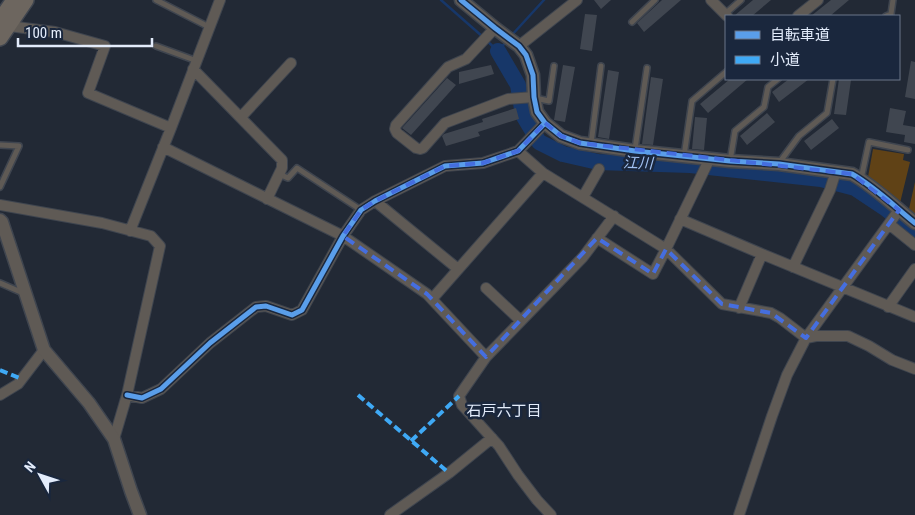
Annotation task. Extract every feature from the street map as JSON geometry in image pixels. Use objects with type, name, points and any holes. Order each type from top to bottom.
[{"type":"main road","points":[[0,38],[14,0]]},
{"type":"main road","points":[[4,23],[26,0]]},
{"type":"street","points":[[130,231],[220,0]]},
{"type":"street","points":[[461,0],[519,46],[526,55],[533,75],[537,112],[545,123],[561,136],[580,143],[635,151],[684,157],[779,164],[852,174],[861,179],[915,223]]},
{"type":"street","points":[[519,46],[577,0]]},
{"type":"street","points":[[711,0],[726,15]]},
{"type":"street","points":[[799,15],[818,0]]},
{"type":"street","points":[[4,23],[55,32],[105,46],[88,93],[171,128]]},
{"type":"street","points":[[494,28],[466,59],[448,67],[396,125],[397,133],[420,149],[445,123],[508,99],[534,97]]},
{"type":"street","points":[[241,117],[291,63]]},
{"type":"street","points":[[195,65],[282,160],[282,168],[267,199]]},
{"type":"street","points":[[126,395],[142,398],[161,389],[210,343],[256,307],[266,306],[292,315],[302,310],[343,236],[361,210],[445,166],[483,163],[518,150],[545,123]]},
{"type":"street","points":[[163,147],[343,236],[427,294],[486,357]]},
{"type":"street","points":[[518,150],[543,173],[666,249],[722,304],[771,313],[806,338],[816,336],[848,336],[892,360],[915,369]]},
{"type":"street","points":[[597,238],[653,274],[710,158]]},
{"type":"street","points":[[583,197],[599,169]]},
{"type":"street","points":[[793,267],[830,190],[836,171]]},
{"type":"street","points":[[432,299],[543,173]]},
{"type":"street","points":[[375,201],[458,269]]},
{"type":"street","points":[[0,205],[102,223],[151,236],[160,246],[126,395],[114,438]]},
{"type":"street","points":[[739,515],[787,375],[806,338],[899,210]]},
{"type":"street","points":[[551,515],[537,500],[492,438],[462,405],[459,396],[486,357],[583,257],[614,216]]},
{"type":"street","points":[[680,219],[915,317]]},
{"type":"street","points":[[0,220],[44,350],[89,402],[114,438],[140,515]]},
{"type":"street","points":[[889,224],[915,245]]},
{"type":"street","points":[[739,308],[762,254]]},
{"type":"street","points":[[888,306],[915,269]]},
{"type":"street","points":[[486,288],[522,321]]},
{"type":"street","points":[[0,396],[18,384],[44,350]]},
{"type":"street","points":[[390,515],[449,473],[492,438]]},
{"type":"lane","points":[[156,0],[210,27]]},
{"type":"lane","points":[[632,22],[655,0]]},
{"type":"lane","points":[[726,15],[741,0]]},
{"type":"lane","points":[[888,15],[891,14],[893,0]]},
{"type":"lane","points":[[156,46],[195,65]]},
{"type":"lane","points":[[534,97],[549,101],[554,66]]},
{"type":"lane","points":[[590,144],[601,66]]},
{"type":"lane","points":[[635,151],[647,68]]},
{"type":"lane","points":[[684,157],[692,101],[725,73]]},
{"type":"lane","points":[[730,161],[734,132],[764,107],[768,87],[777,80]]},
{"type":"lane","points":[[779,164],[799,136],[827,113],[833,80]]},
{"type":"lane","points":[[861,179],[869,142],[908,150]]},
{"type":"lane","points":[[0,145],[19,146],[0,187]]},
{"type":"lane","points":[[279,174],[288,178],[296,168],[361,210]]},
{"type":"lane","points":[[0,283],[26,294]]},
{"type":"highlighted area","points":[[545,123],[561,136],[580,143],[852,174],[899,210],[806,338],[771,313],[722,304],[666,249],[653,274],[597,238],[486,357],[427,294],[343,236],[361,210],[375,201],[445,166],[483,163],[518,151]]},
{"type":"shaded area","points":[[873,149],[904,154],[903,160],[910,162],[900,203],[868,177]]},
{"type":"shaded area","points":[[915,182],[915,214],[909,209]]},
{"type":"building","points":[[594,0],[611,0],[601,9]]},
{"type":"building","points":[[662,0],[681,0],[644,32],[637,23]]},
{"type":"building","points":[[753,0],[771,0],[753,15],[735,15]]},
{"type":"building","points":[[831,0],[849,0],[831,15],[812,15]]},
{"type":"building","points":[[585,14],[597,15],[592,51],[580,49]]},
{"type":"building","points":[[911,61],[915,62],[915,99],[905,97]]},
{"type":"building","points":[[491,65],[494,74],[459,84],[459,72]]},
{"type":"building","points":[[563,65],[575,67],[565,122],[554,120]]},
{"type":"building","points":[[608,70],[619,72],[609,139],[598,137]]},
{"type":"building","points":[[651,77],[663,79],[653,145],[642,144]]},
{"type":"building","points":[[447,78],[456,85],[411,135],[402,128]]},
{"type":"building","points":[[729,80],[747,80],[708,113],[700,104]]},
{"type":"building","points":[[788,80],[808,80],[779,102],[772,92]]},
{"type":"building","points":[[839,80],[851,80],[846,115],[834,114]]},
{"type":"building","points":[[516,108],[519,119],[478,132],[480,136],[446,146],[442,136],[444,134],[483,122],[482,119]]},
{"type":"building","points":[[890,108],[906,111],[903,125],[915,127],[915,144],[904,142],[905,135],[886,132]]},
{"type":"building","points":[[767,113],[775,122],[747,145],[740,136]]},
{"type":"building","points":[[695,117],[707,118],[704,150],[692,149]]},
{"type":"building","points":[[832,119],[839,128],[811,150],[804,141]]},
{"type":"waterway","points":[[441,0],[483,37]]},
{"type":"waterway","points":[[511,36],[544,0]]},
{"type":"waterway","name":"江川","points":[[487,41],[498,51],[506,42]]},
{"type":"waterway","name":"江川","points":[[498,51],[518,85],[523,115],[539,142],[563,154],[598,162],[690,165],[821,179],[855,188],[885,208],[915,232]]},
{"type":"marked path","points":[[0,370],[22,379]]},
{"type":"marked path","points":[[358,395],[449,473]]},
{"type":"marked path","points":[[411,441],[459,396]]},
{"type":"cycle path","points":[[461,0],[519,46],[526,55],[533,75],[537,112],[545,123],[561,136],[580,143],[635,151],[779,164],[852,174],[877,191],[915,223]]},
{"type":"cycle path","points":[[127,395],[142,398],[161,389],[210,343],[256,307],[266,306],[292,315],[302,310],[343,236],[361,210],[445,166],[483,163],[518,151],[545,123]]},
{"type":"district","name":"石戸六丁目","points":[[504,411]]}]
